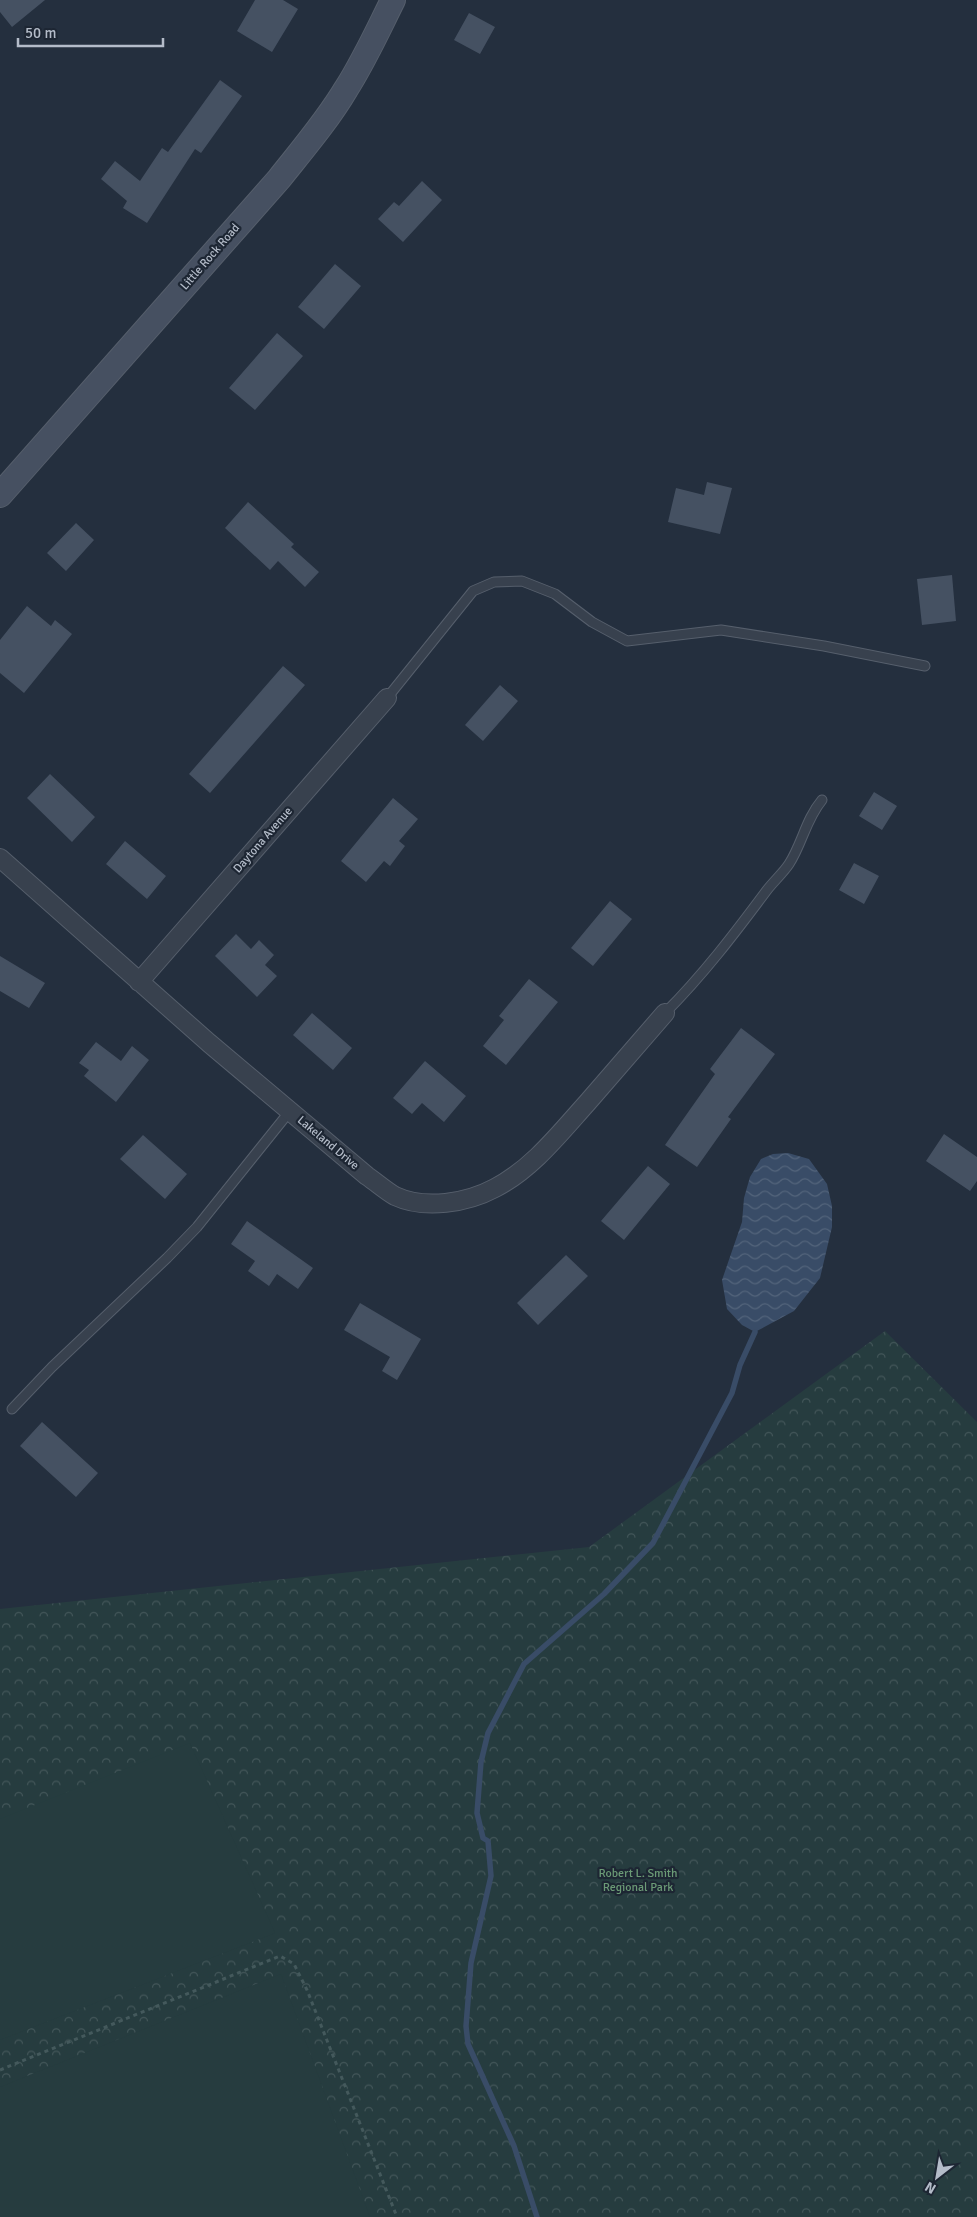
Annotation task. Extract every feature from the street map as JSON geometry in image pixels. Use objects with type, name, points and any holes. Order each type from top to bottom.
[{"type":"main road","name":"Little Rock Road","points":[[0,496],[297,157],[346,90],[371,46],[393,0]]},
{"type":"street","name":"Daytona Avenue","points":[[139,982],[387,698]]},
{"type":"street","name":"Lakeland Drive","points":[[0,858],[139,982],[290,1112],[367,1176],[395,1196],[428,1203],[447,1202],[472,1198],[496,1188],[527,1166],[568,1124],[665,1013]]},
{"type":"lane","points":[[387,698],[473,591],[494,582],[522,581],[555,594],[592,622],[627,641],[720,630],[824,646],[925,666]]},
{"type":"lane","points":[[665,1013],[726,946],[777,877],[788,866],[801,844],[808,822],[822,800]]},
{"type":"lane","points":[[12,1409],[52,1367],[167,1258],[197,1226],[290,1112]]},
{"type":"path","points":[[0,2070],[280,1956],[294,1964],[307,1990],[397,2217]]},
{"type":"green space","name":"Robert L. Smith Regional Park","points":[[885,1331],[977,1422],[977,2217],[0,2217],[0,1609],[589,1547]]},
{"type":"green space","points":[[190,1743],[275,1933],[0,2040],[0,1819]]},
{"type":"green space","points":[[281,1974],[370,2217],[0,2217],[0,2087]]},
{"type":"water","points":[[788,1153],[809,1159],[827,1184],[832,1206],[832,1227],[820,1278],[794,1311],[755,1332],[742,1325],[727,1309],[722,1280],[742,1222],[744,1198],[750,1177],[761,1159],[773,1154]]},
{"type":"building","points":[[0,0],[45,0],[12,27],[0,12]]},
{"type":"building","points":[[255,0],[283,0],[298,9],[272,52],[237,31]]},
{"type":"building","points":[[469,13],[495,27],[480,54],[454,40]]},
{"type":"building","points":[[220,80],[242,96],[201,153],[195,149],[147,223],[123,208],[127,201],[101,179],[115,161],[140,181],[162,148],[168,152]]},
{"type":"building","points":[[422,181],[442,200],[403,242],[378,219],[394,202],[399,206]]},
{"type":"building","points":[[335,264],[361,286],[324,329],[298,307]]},
{"type":"building","points":[[277,333],[303,356],[255,410],[229,388]]},
{"type":"building","points":[[707,482],[732,488],[720,534],[668,522],[676,488],[704,495]]},
{"type":"building","points":[[248,502],[294,544],[291,547],[319,572],[305,587],[278,561],[270,570],[225,528]]},
{"type":"building","points":[[76,523],[94,540],[66,571],[47,553]]},
{"type":"building","points":[[952,575],[956,621],[922,625],[917,579]]},
{"type":"building","points":[[27,606],[51,626],[55,620],[72,634],[24,693],[0,673],[0,640]]},
{"type":"building","points":[[283,666],[305,685],[210,793],[189,774]]},
{"type":"building","points":[[500,685],[518,701],[483,741],[465,725]]},
{"type":"building","points":[[50,774],[95,817],[72,842],[27,798]]},
{"type":"building","points":[[874,792],[897,806],[882,830],[859,816]]},
{"type":"building","points":[[393,798],[418,819],[399,841],[405,846],[390,866],[384,861],[366,882],[341,861]]},
{"type":"building","points":[[125,841],[166,876],[147,899],[106,864]]},
{"type":"building","points":[[854,863],[879,876],[864,904],[839,890]]},
{"type":"building","points":[[610,901],[632,919],[593,966],[571,948]]},
{"type":"building","points":[[236,934],[251,949],[259,940],[274,955],[265,965],[277,976],[257,997],[215,956]]},
{"type":"building","points":[[0,956],[45,983],[29,1008],[0,991]]},
{"type":"building","points":[[529,979],[558,1002],[506,1065],[483,1046],[504,1020],[499,1016]]},
{"type":"building","points":[[312,1013],[352,1048],[333,1070],[293,1035]]},
{"type":"building","points":[[741,1028],[775,1054],[728,1117],[731,1119],[697,1167],[665,1145],[715,1074],[710,1069]]},
{"type":"building","points":[[96,1042],[121,1061],[132,1046],[149,1060],[116,1102],[84,1076],[89,1070],[79,1063]]},
{"type":"building","points":[[425,1061],[466,1096],[444,1122],[422,1103],[412,1114],[393,1098]]},
{"type":"building","points":[[944,1134],[977,1157],[977,1181],[970,1191],[926,1161]]},
{"type":"building","points":[[143,1135],[187,1174],[165,1199],[120,1159]]},
{"type":"building","points":[[648,1166],[670,1184],[624,1240],[601,1221]]},
{"type":"building","points":[[247,1221],[313,1268],[298,1289],[277,1274],[269,1286],[248,1271],[255,1261],[231,1244]]},
{"type":"building","points":[[566,1255],[588,1276],[538,1325],[517,1303]]},
{"type":"building","points":[[360,1303],[421,1339],[397,1380],[382,1371],[390,1357],[344,1330]]},
{"type":"building","points":[[42,1422],[98,1473],[76,1497],[20,1446]]},
{"type":"waterway","points":[[537,2217],[514,2146],[468,2044],[466,2026],[471,1963],[491,1876],[488,1841],[483,1838],[477,1813],[481,1762],[488,1733],[524,1664],[604,1594],[653,1543],[732,1393],[740,1365],[755,1332]]}]
